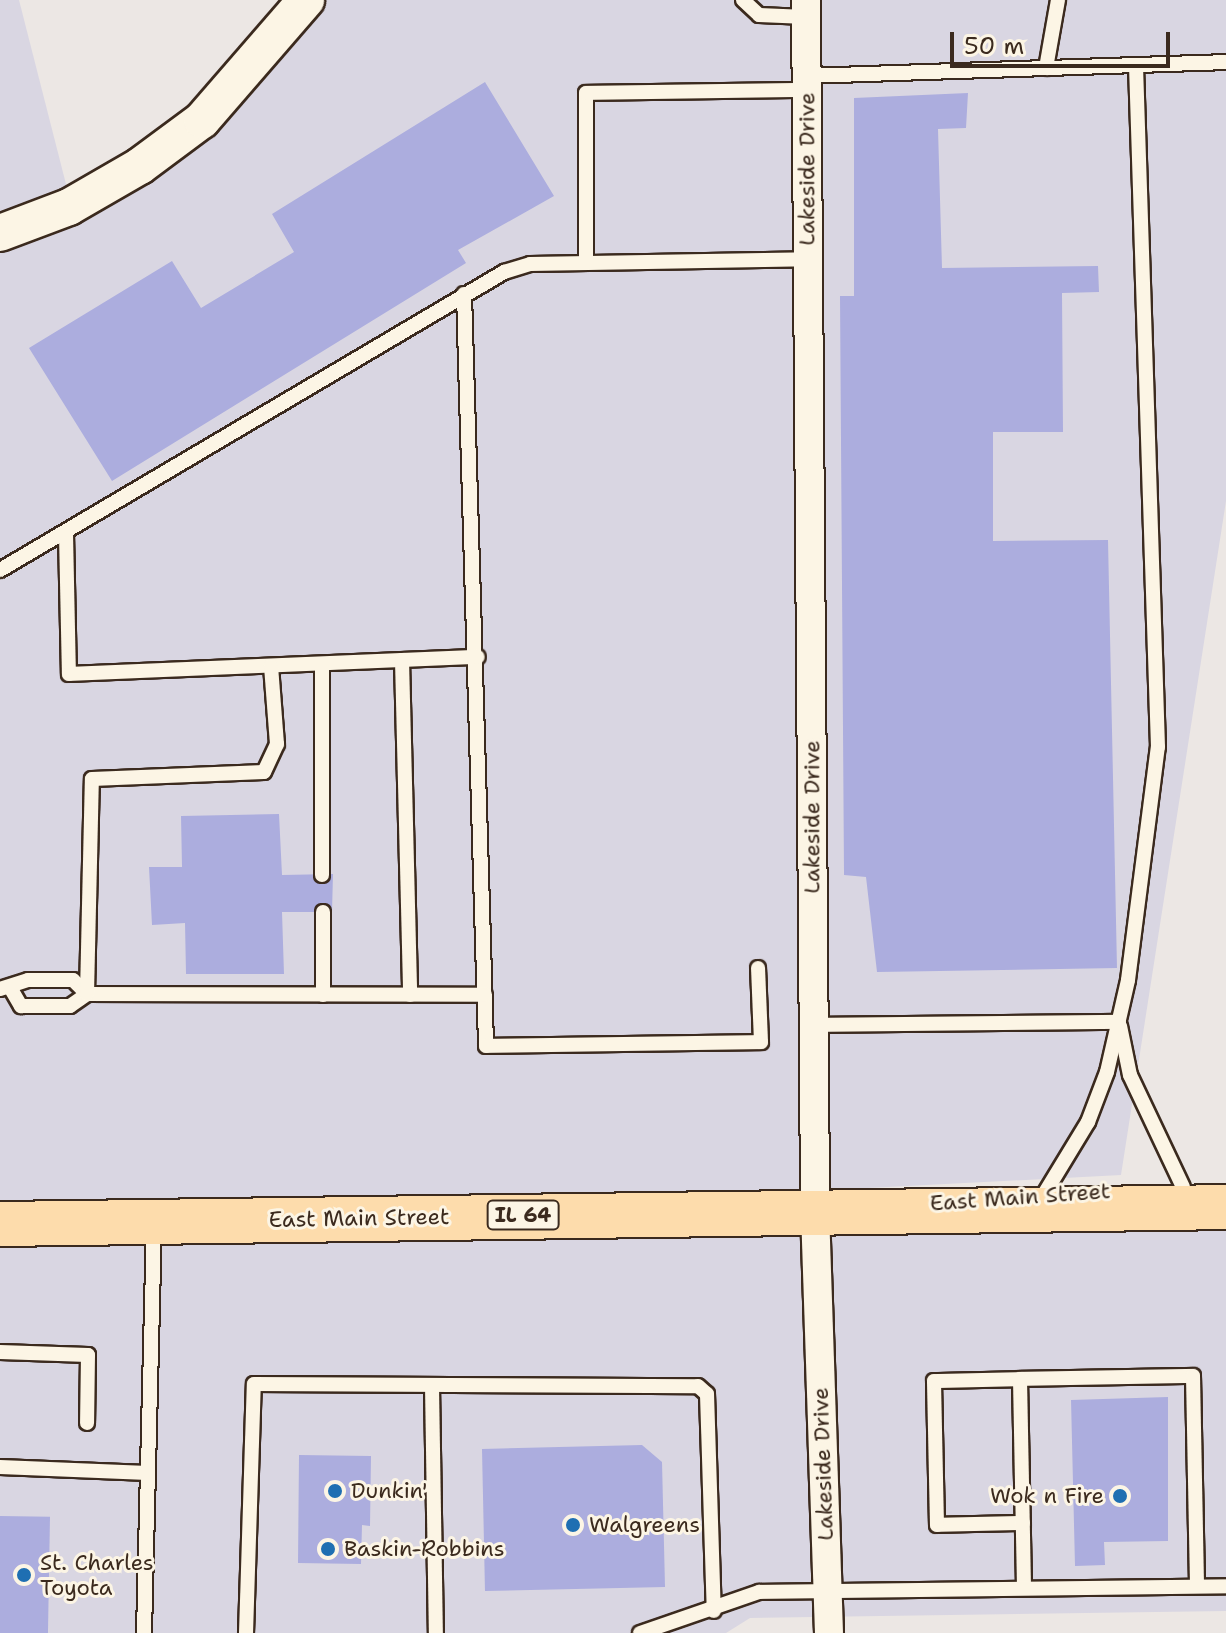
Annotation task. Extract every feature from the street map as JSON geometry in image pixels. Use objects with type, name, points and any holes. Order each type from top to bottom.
[{"type":"main road","name":"East Main Street","points":[[815,1211],[1226,1184]]},
{"type":"main road","name":"East Main Street","points":[[0,1224],[1226,1207]]},
{"type":"street","points":[[0,233],[80,200],[140,166],[202,120],[306,0]]},
{"type":"street","name":"Lakeside Drive","points":[[806,8],[815,1211],[829,1633]]},
{"type":"lane","points":[[743,0],[759,15],[806,8]]},
{"type":"lane","points":[[1046,68],[1058,0]]},
{"type":"lane","points":[[586,263],[586,93],[1046,68],[1226,62]]},
{"type":"lane","points":[[1043,1196],[1088,1122],[1119,1022],[1160,710],[1136,65]]},
{"type":"lane","points":[[0,570],[66,534],[464,294],[530,264],[808,259]]},
{"type":"lane","points":[[464,294],[478,657],[486,1046],[761,1042],[758,968]]},
{"type":"lane","points":[[66,534],[69,674],[478,657]]},
{"type":"lane","points":[[402,660],[410,995]]},
{"type":"lane","points":[[322,664],[322,875]]},
{"type":"lane","points":[[87,994],[92,779],[264,772],[277,744],[271,666]]},
{"type":"lane","points":[[323,912],[323,995]]},
{"type":"lane","points":[[87,994],[73,980],[28,980],[5,989],[21,1006],[70,1006],[87,994],[485,995]]},
{"type":"lane","points":[[813,1025],[1119,1022]]},
{"type":"lane","points":[[1119,1022],[1130,1075],[1183,1187]]},
{"type":"lane","points":[[144,1633],[154,1221]]},
{"type":"lane","points":[[0,1352],[88,1355],[87,1423]]},
{"type":"lane","points":[[1023,1523],[937,1525],[934,1381],[1193,1376],[1197,1586]]},
{"type":"lane","points":[[1020,1379],[1024,1588]]},
{"type":"lane","points":[[246,1633],[254,1384],[698,1386],[707,1394],[714,1611]]},
{"type":"lane","points":[[432,1386],[436,1633]]},
{"type":"lane","points":[[0,1467],[148,1473]]},
{"type":"lane","points":[[640,1633],[714,1611],[759,1592],[1226,1586]]},
{"type":"shaded area","points":[[0,0],[19,0],[68,192],[0,220]]},
{"type":"shaded area","points":[[324,0],[1226,0],[1226,501],[1121,1175],[829,1190],[792,82],[803,1197],[0,1212],[0,253],[119,199],[228,121]]},
{"type":"shaded area","points":[[1226,1224],[1226,1611],[750,1618],[726,1633],[0,1633],[0,1240]]},
{"type":"building","points":[[485,82],[554,196],[458,250],[466,263],[112,481],[29,348],[172,261],[201,308],[294,252],[272,214]]},
{"type":"building","points":[[968,93],[966,128],[938,129],[942,268],[1098,266],[1099,292],[1062,293],[1063,432],[993,432],[993,541],[1108,540],[1117,968],[877,972],[866,877],[844,875],[840,296],[854,296],[854,98]]},
{"type":"building","points":[[279,814],[282,875],[333,874],[332,912],[282,912],[284,974],[186,974],[185,923],[152,925],[149,867],[182,867],[181,816]]},
{"type":"building","name":"Wok n Fire","points":[[1168,1397],[1168,1541],[1104,1542],[1105,1565],[1075,1566],[1071,1400]]},
{"type":"building","name":"Walgreens","points":[[642,1445],[662,1462],[665,1587],[485,1591],[482,1449]]},
{"type":"building","name":"Dunkin'","points":[[299,1455],[371,1456],[370,1526],[362,1525],[361,1564],[298,1563]]},
{"type":"building","name":"St. Charles Toyota","points":[[0,1516],[50,1517],[48,1633],[0,1633]]},
{"type":"place","name":"Dunkin'","points":[[335,1491]]},
{"type":"place","name":"Wok n Fire","points":[[1120,1496]]},
{"type":"place","name":"Walgreens","points":[[573,1525]]},
{"type":"place","name":"Baskin-Robbins","points":[[328,1549]]},
{"type":"place","name":"St. Charles Toyota","points":[[24,1575]]}]
